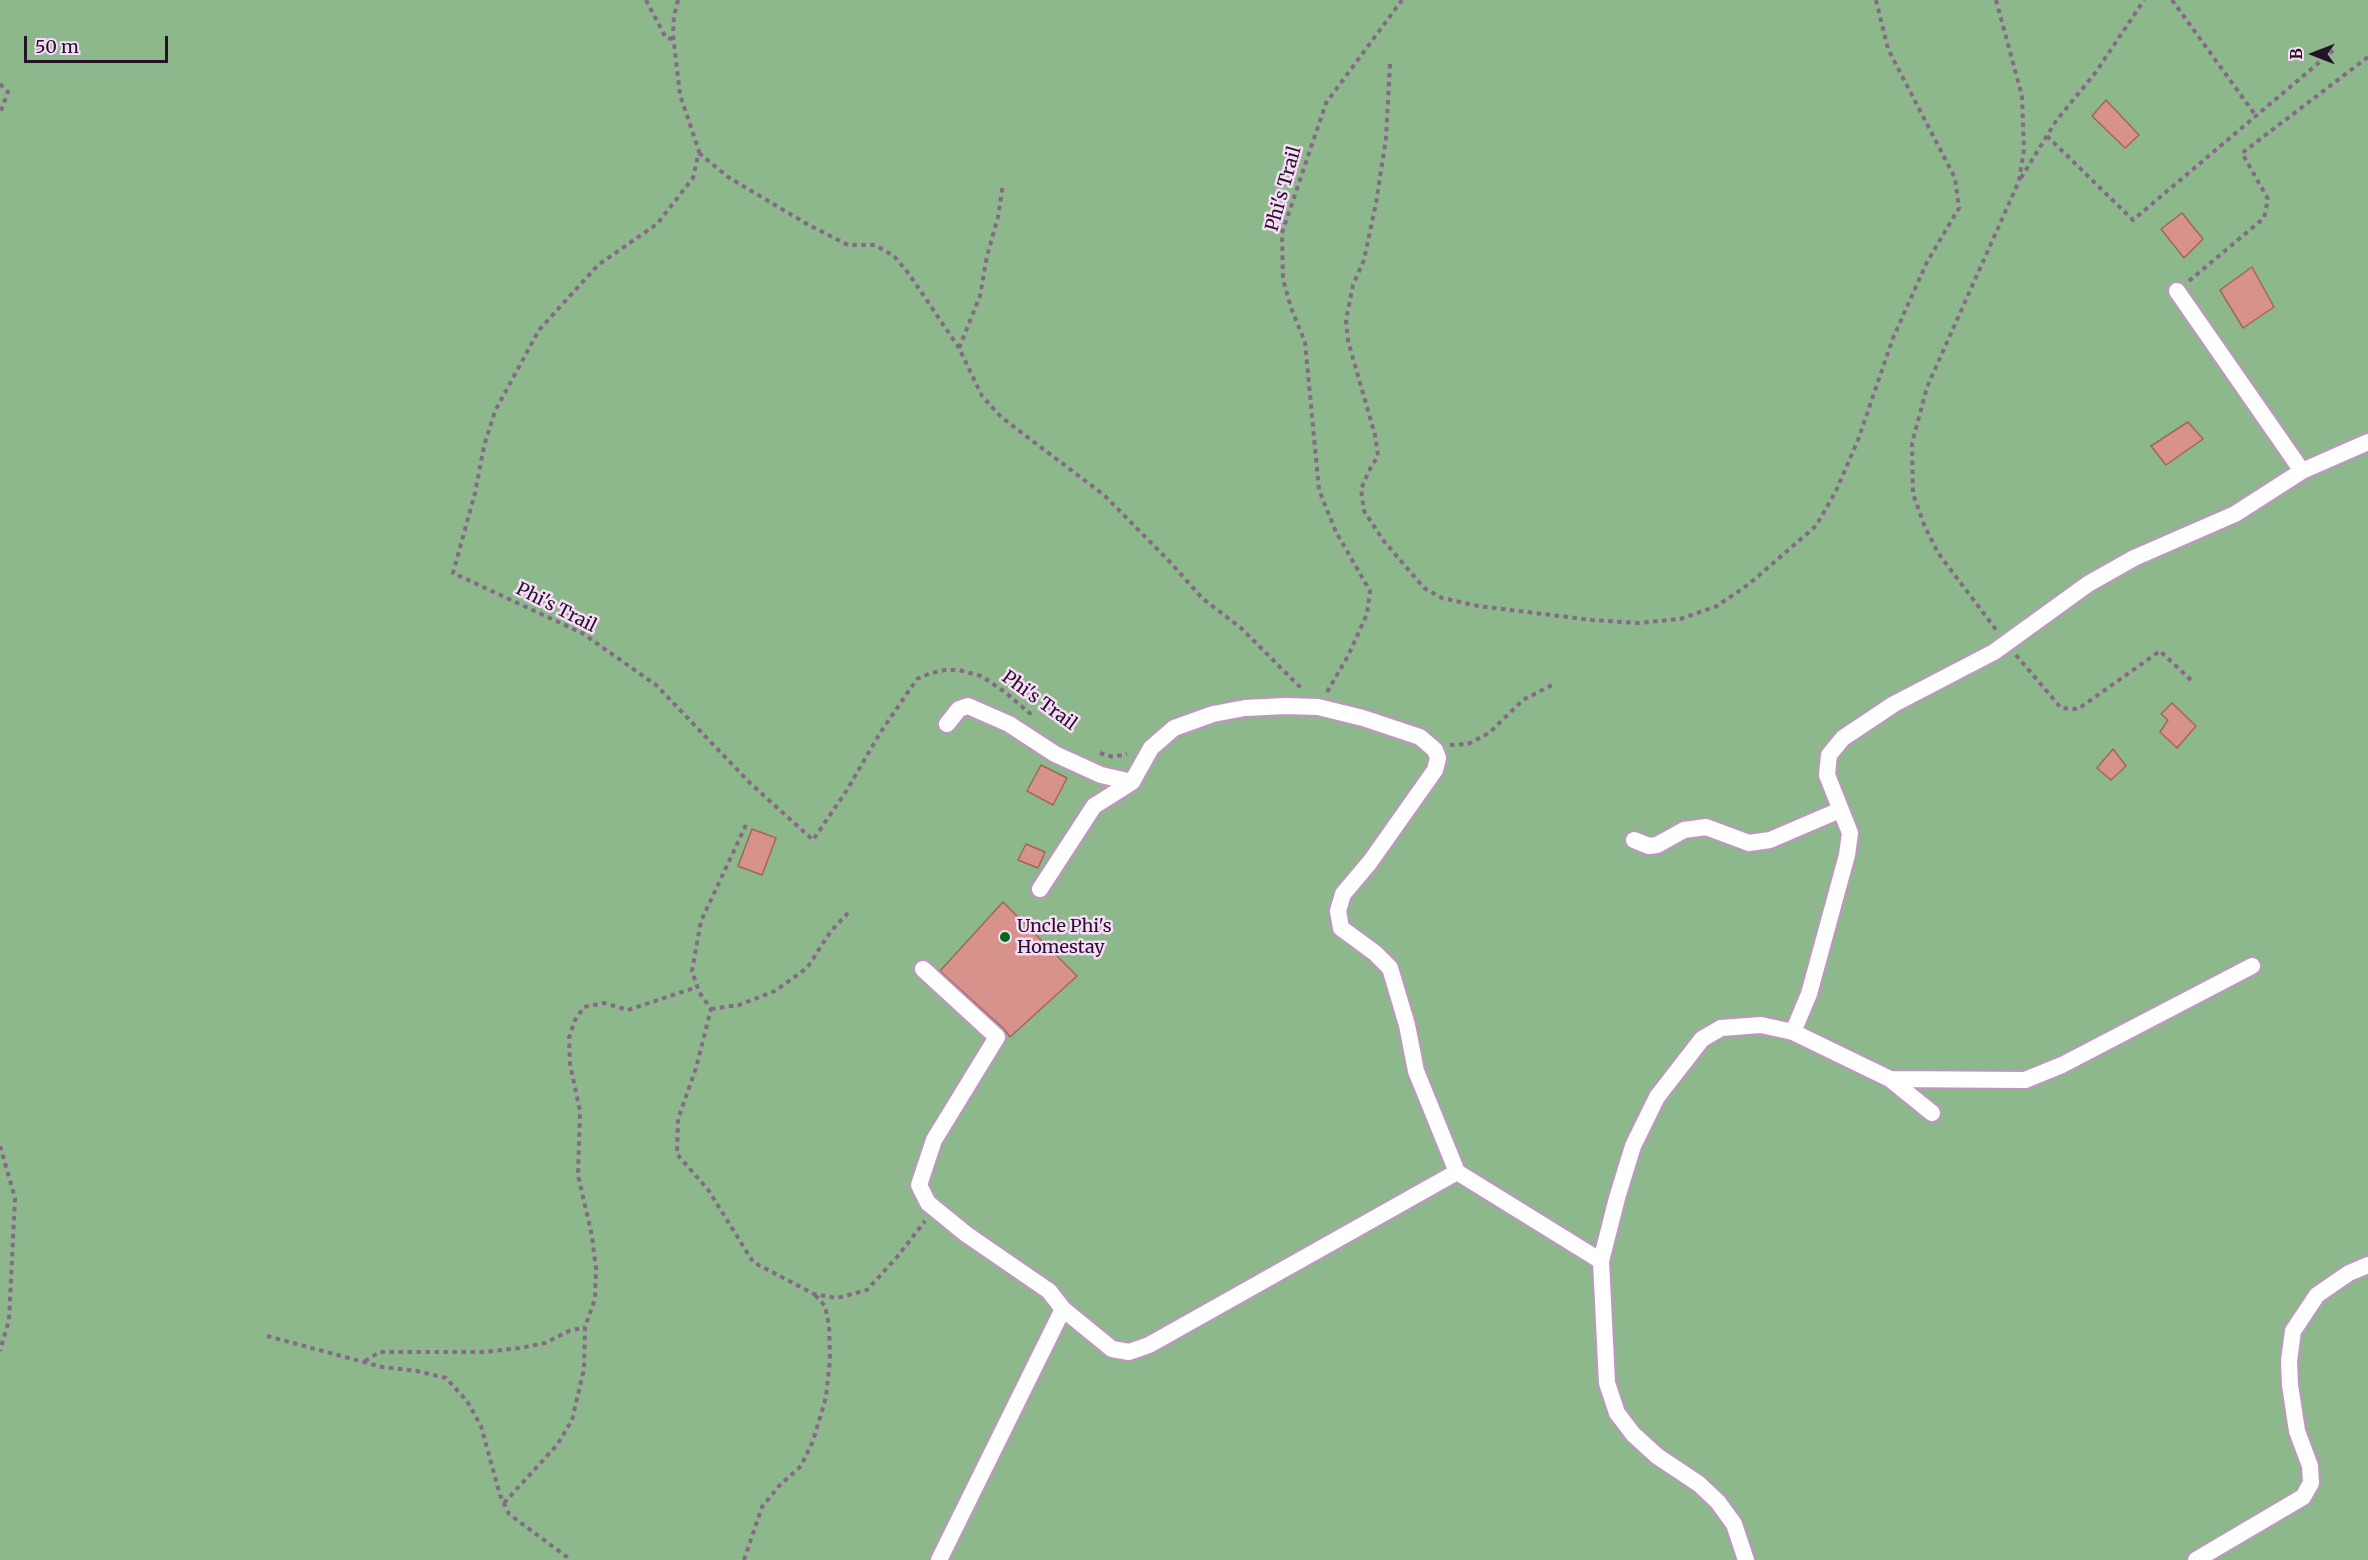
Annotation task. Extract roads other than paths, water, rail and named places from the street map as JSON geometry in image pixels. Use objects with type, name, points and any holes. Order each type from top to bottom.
[{"type":"street","points":[[2177,291],[2302,471]]},
{"type":"street","points":[[1793,1032],[1809,994],[1847,855],[1850,833],[1827,775],[1828,755],[1843,738],[1894,704],[2006,643],[2088,584],[2134,558],[2235,514],[2302,471],[2368,442]]},
{"type":"street","points":[[946,724],[959,709],[968,706],[1009,724],[1056,754],[1101,776],[1132,782]]},
{"type":"street","points":[[1040,889],[1094,806],[1132,782],[1151,748],[1174,728],[1213,714],[1245,708],[1318,707],[1363,718],[1420,737],[1435,750],[1438,758],[1436,770],[1370,862],[1344,894],[1338,910],[1341,928],[1375,953],[1390,969],[1407,1025],[1416,1071],[1457,1172],[1601,1261]]},
{"type":"street","points":[[1634,840],[1649,846],[1684,830],[1706,827],[1749,843],[1770,840],[1840,810]]},
{"type":"street","points":[[1890,1079],[2025,1080],[2062,1065],[2252,966]]},
{"type":"street","points":[[923,969],[998,1037],[934,1140],[919,1185],[928,1203],[966,1234],[1049,1291],[1063,1309],[1112,1348],[1129,1352],[1149,1345],[1457,1172]]},
{"type":"street","points":[[1746,1560],[1734,1524],[1718,1502],[1699,1484],[1657,1456],[1634,1434],[1617,1413],[1608,1383],[1601,1261],[1633,1146],[1657,1097],[1702,1039],[1721,1028],[1761,1025],[1793,1032],[1890,1079],[1932,1113]]},
{"type":"street","points":[[2196,1560],[2303,1497],[2311,1483],[2310,1466],[2297,1431],[2290,1385],[2289,1361],[2293,1331],[2317,1295],[2349,1274],[2368,1265]]},
{"type":"street","points":[[939,1560],[1063,1309]]},
{"type":"place","name":"Uncle Phi's Homestay","points":[[1005,937]]}]
